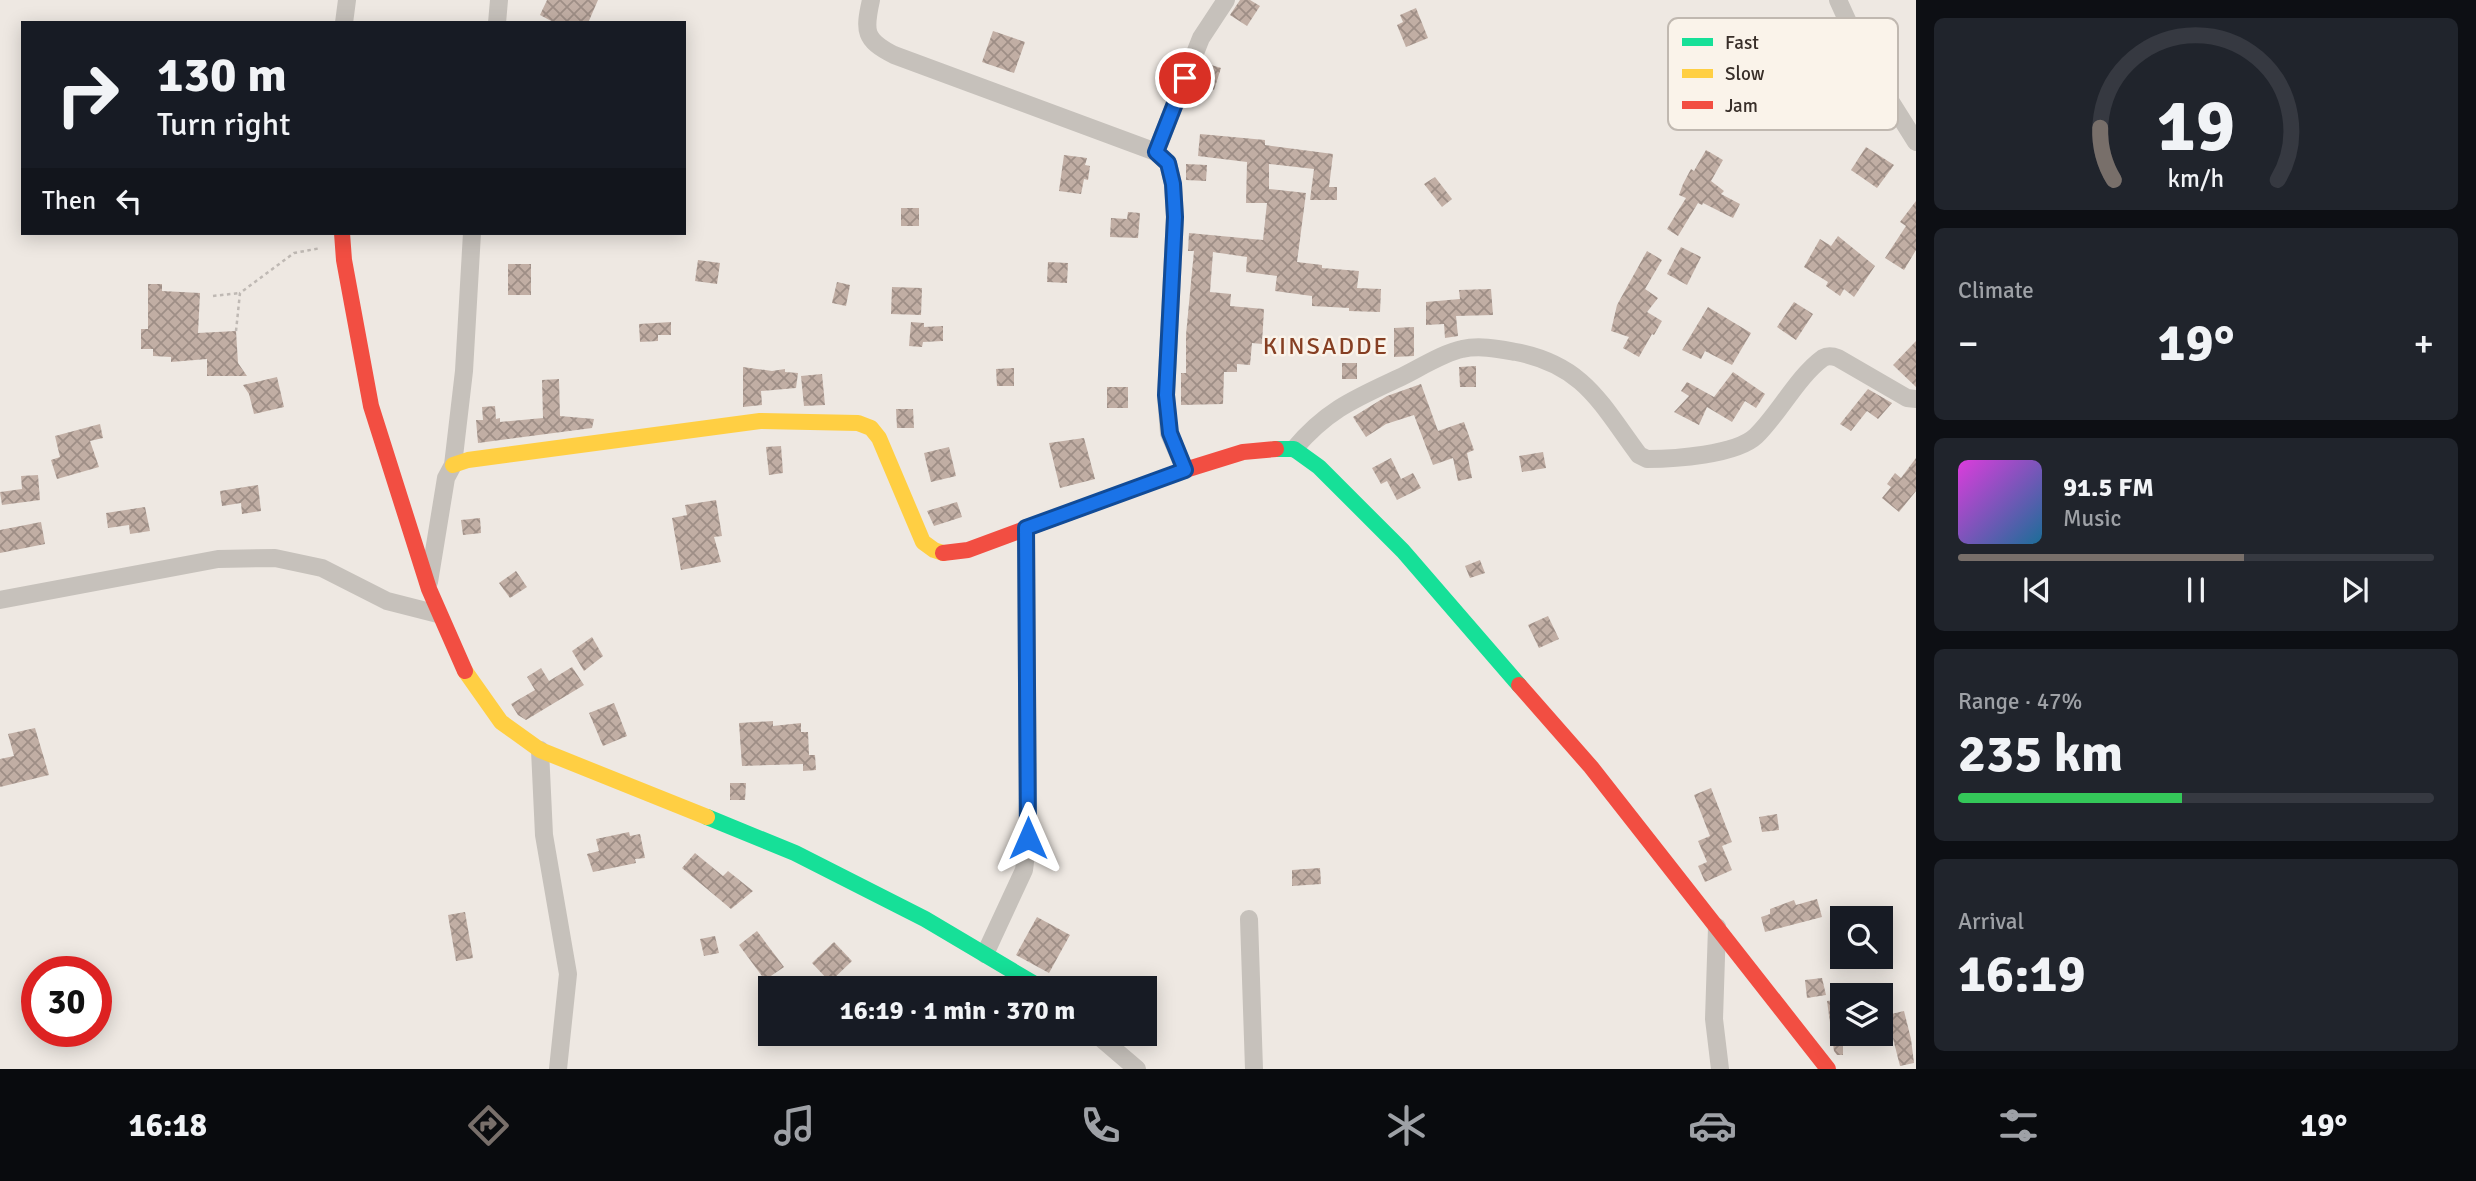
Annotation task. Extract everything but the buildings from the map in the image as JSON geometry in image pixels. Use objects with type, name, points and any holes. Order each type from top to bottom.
[{"type":"street","points":[[344,21],[347,0]]},
{"type":"street","points":[[497,21],[499,0]]},
{"type":"street","points":[[871,0],[867,33],[875,46],[1156,152],[1168,163],[1173,184],[1175,217],[1166,395],[1170,433],[1185,470]]},
{"type":"street","points":[[1156,152],[1201,38],[1226,0]]},
{"type":"street","points":[[1838,0],[1846,18]]},
{"type":"street","points":[[1898,113],[1916,142]]},
{"type":"street","points":[[429,589],[446,478],[453,465],[464,371],[472,235]]},
{"type":"street","points":[[342,237],[371,406],[429,589],[467,676],[500,722],[540,750],[795,853],[925,919],[1021,976]]},
{"type":"street","points":[[1294,449],[1311,428],[1345,403],[1461,349],[1495,348],[1533,355],[1564,368],[1588,387],[1639,455],[1647,459],[1742,447],[1756,436],[1823,358],[1830,355],[1907,398],[1916,399]]},
{"type":"street","points":[[453,465],[468,460],[760,421],[858,423],[871,428],[879,438],[923,542],[932,551],[948,553],[968,550],[1185,470],[1243,452],[1294,449],[1319,467],[1403,551],[1591,767],[1828,1069]]},
{"type":"street","points":[[985,954],[1024,870],[1028,838],[1026,528]]},
{"type":"street","points":[[0,600],[218,559],[275,558],[322,568],[387,601],[438,614]]},
{"type":"street","points":[[540,750],[544,835],[568,974],[558,1069]]},
{"type":"street","points":[[1249,919],[1254,1069]]},
{"type":"street","points":[[1717,928],[1714,1019],[1720,1069]]},
{"type":"street","points":[[1110,1046],[1137,1069]]},
{"type":"path","points":[[213,296],[240,293],[294,253],[342,237]]},
{"type":"path","points":[[236,331],[240,293]]},
{"type":"traffic: fast","points":[[1276,449],[1294,449],[1319,467],[1403,551],[1519,685]]},
{"type":"traffic: fast","points":[[707,817],[795,853],[925,919],[1021,976]]},
{"type":"traffic: slow","points":[[453,465],[468,460],[760,421],[858,423],[871,428],[879,438],[923,542],[943,553]]},
{"type":"traffic: slow","points":[[465,671],[501,722],[540,750],[707,817]]},
{"type":"traffic: jam","points":[[342,235],[344,260],[371,406],[429,589],[465,671]]},
{"type":"traffic: jam","points":[[943,553],[968,550],[1185,470],[1243,452],[1276,449]]},
{"type":"traffic: jam","points":[[1519,685],[1591,767],[1828,1069]]},
{"type":"district","name":"KINSADDE","points":[[1326,346]]},
{"type":"route","points":[[1028,838],[1026,528],[1185,470],[1170,433],[1166,395],[1175,217],[1173,184],[1168,163],[1156,152],[1185,78]]}]
